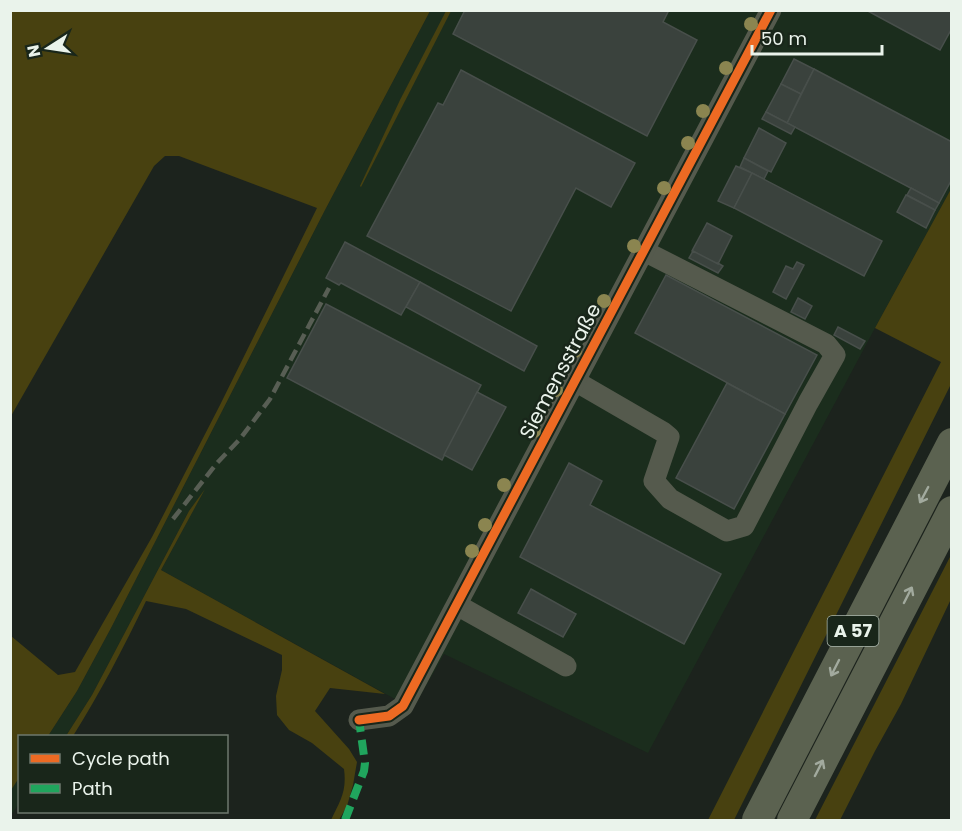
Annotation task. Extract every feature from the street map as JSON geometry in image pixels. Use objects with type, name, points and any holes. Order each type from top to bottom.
[{"type":"highway","name":"A 57","points":[[757,820],[951,443]]},
{"type":"highway","name":"A 57","points":[[792,820],[951,511]]},
{"type":"street","name":"Siemensstraße","points":[[359,720],[389,716],[403,706],[771,10]]},
{"type":"street","points":[[575,381],[669,437],[654,481],[670,499],[727,531],[744,526],[835,355],[826,344],[644,251]]},
{"type":"street","points":[[457,605],[566,666]]},
{"type":"shaded area","points":[[10,11],[430,11],[77,691],[49,735],[18,735],[18,780],[11,790],[11,636],[58,675],[75,672],[152,537],[317,208],[179,156],[165,156],[154,166],[11,416]]},
{"type":"shaded area","points":[[430,11],[951,11],[951,189],[648,753],[444,654],[413,709],[161,570],[202,494],[189,511],[92,695],[67,735],[49,735],[77,691],[111,628],[325,210]]},
{"type":"shaded area","points":[[446,11],[451,11],[361,187],[400,100]]},
{"type":"shaded area","points":[[951,189],[951,384],[734,820],[708,820],[941,362],[875,328]]},
{"type":"shaded area","points":[[205,489],[161,570],[385,694],[330,688],[315,711],[349,749],[357,762],[347,806],[339,820],[331,820],[344,790],[344,769],[312,743],[289,730],[277,715],[276,696],[282,670],[282,655],[186,609],[146,601],[83,720],[74,735],[67,735],[92,695],[189,511]]},
{"type":"shaded area","points":[[951,555],[951,599],[901,704],[840,820],[815,820]]},
{"type":"shaded area","points":[[18,779],[18,805],[11,815],[10,790]]},
{"type":"building","points":[[465,10],[669,10],[663,22],[697,40],[647,136],[453,34]]},
{"type":"building","points":[[866,10],[951,10],[952,28],[940,50]]},
{"type":"building","points":[[794,59],[814,69],[801,94],[781,84]]},
{"type":"building","points":[[814,69],[952,142],[952,179],[939,203],[787,123]]},
{"type":"building","points":[[461,70],[635,163],[611,207],[576,188],[511,311],[367,236],[438,103],[443,105]]},
{"type":"building","points":[[781,84],[801,94],[787,123],[766,112]]},
{"type":"building","points":[[766,112],[795,127],[791,134],[762,119]]},
{"type":"building","points":[[759,128],[786,143],[771,172],[744,158]]},
{"type":"building","points":[[744,158],[768,171],[764,179],[740,167]]},
{"type":"building","points":[[736,166],[752,173],[734,208],[718,201]]},
{"type":"building","points":[[752,173],[882,241],[864,276],[734,208]]},
{"type":"building","points":[[911,188],[939,203],[935,210],[907,195]]},
{"type":"building","points":[[906,195],[935,210],[926,228],[897,212]]},
{"type":"building","points":[[707,223],[732,236],[718,264],[692,251]]},
{"type":"building","points":[[345,242],[420,282],[401,315],[341,283],[339,285],[326,278]]},
{"type":"building","points":[[693,251],[723,266],[718,273],[689,258]]},
{"type":"building","points":[[797,262],[804,265],[786,299],[773,292],[786,266],[793,269]]},
{"type":"building","points":[[666,275],[817,355],[785,414],[635,333]]},
{"type":"building","points":[[420,282],[537,346],[524,371],[406,307]]},
{"type":"building","points":[[798,298],[812,306],[805,319],[791,312]]},
{"type":"building","points":[[326,304],[481,385],[442,460],[287,378]]},
{"type":"building","points":[[838,327],[865,341],[860,349],[834,335]]},
{"type":"building","points":[[727,383],[785,414],[734,509],[676,478]]},
{"type":"building","points":[[477,392],[506,407],[472,470],[444,455]]},
{"type":"building","points":[[569,463],[602,481],[590,505],[721,574],[684,644],[520,557]]},
{"type":"building","points":[[531,589],[576,614],[563,637],[518,613]]},
{"type":"railway","points":[[173,519],[217,463],[240,439],[270,399],[329,288]]},
{"type":"marked path","points":[[345,820],[364,771],[359,720]]},
{"type":"cycle path","points":[[359,720],[389,716],[403,706],[771,10]]}]
